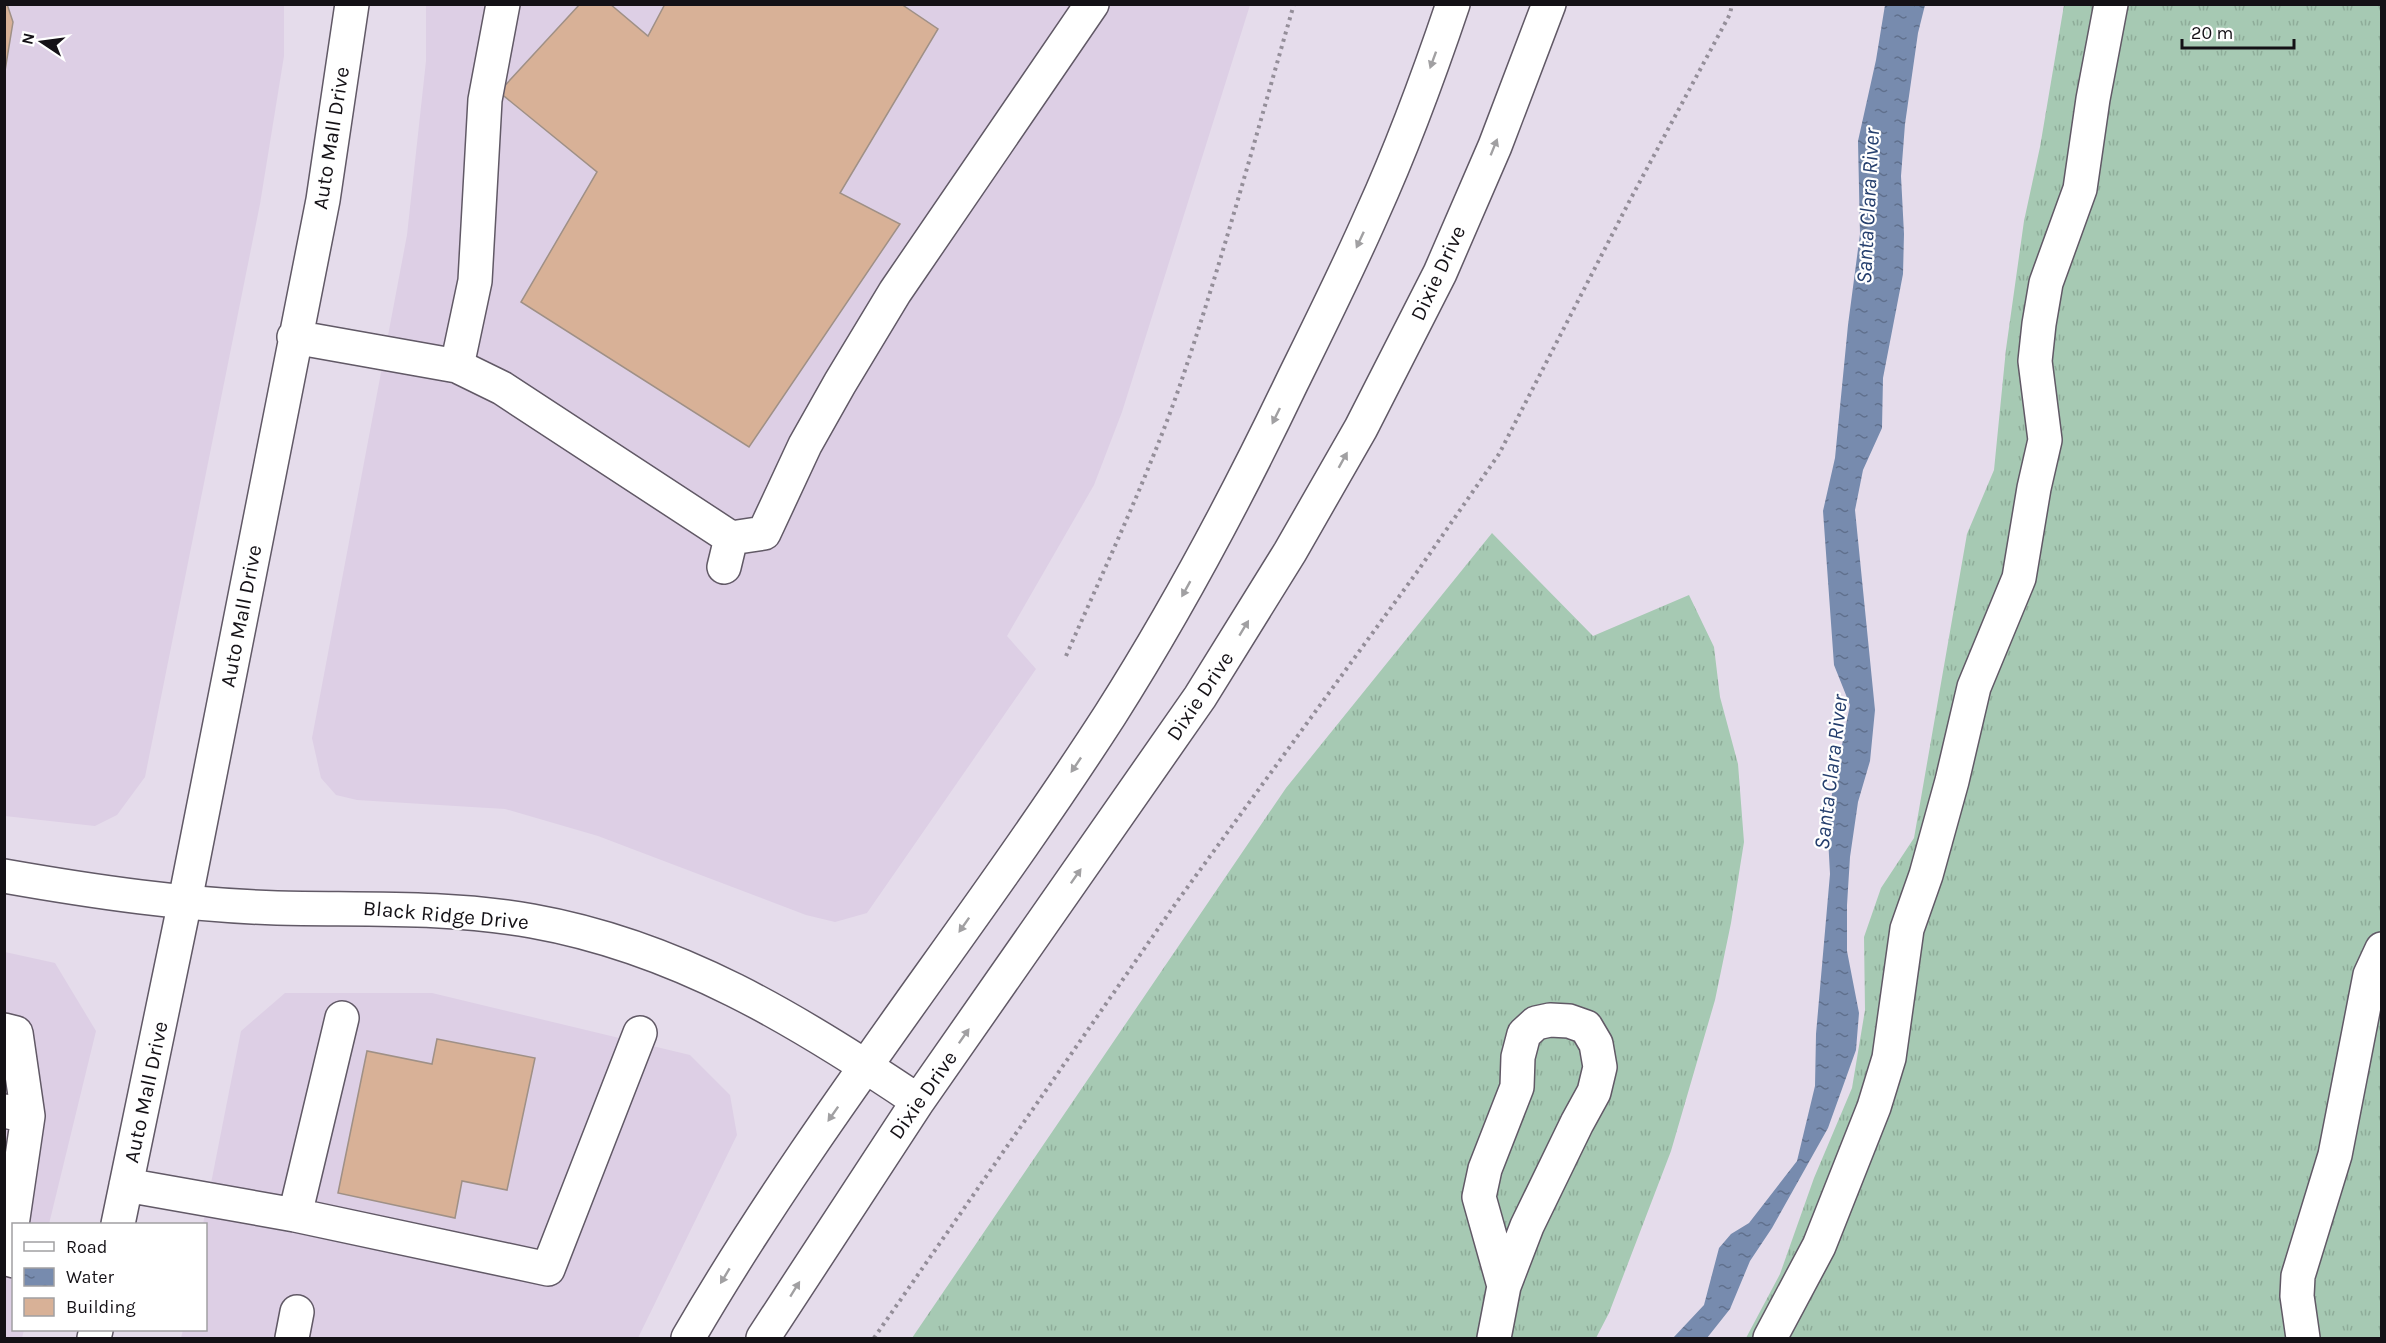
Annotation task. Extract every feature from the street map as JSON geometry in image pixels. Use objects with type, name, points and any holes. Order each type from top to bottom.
[{"type":"main road","name":"Auto Mall Drive","points":[[118,1223],[185,901],[323,200],[352,4]]},
{"type":"main road","points":[[457,366],[475,281],[485,100],[503,4]]},
{"type":"main road","points":[[294,338],[457,366],[502,388],[728,553],[764,533],[820,417],[895,292],[1063,50],[1092,4]]},
{"type":"main road","points":[[688,1338],[749,1237],[1096,735],[1183,595],[1254,462],[1374,211],[1412,117],[1453,4]]},
{"type":"main road","name":"Dixie Drive","points":[[764,1338],[918,1101],[1187,716],[1235,643],[1323,496],[1389,375],[1440,273],[1495,146],[1549,4]]},
{"type":"main road","points":[[1770,1338],[1819,1246],[1874,1107],[1889,1058],[1907,928],[1926,875],[1952,781],[1974,687],[2019,578],[2034,488],[2045,440],[2035,361],[2039,324],[2046,283],[2080,189],[2093,99],[2111,4]]},
{"type":"main road","name":"Black Ridge Drive","points":[[4,876],[103,894],[185,901],[277,908],[372,907],[461,912],[544,924],[600,937],[665,958],[731,986],[796,1021],[918,1101]]},
{"type":"main road","points":[[2303,1338],[2297,1296],[2298,1276],[2335,1155],[2370,975],[2382,949]]},
{"type":"main road","points":[[295,1215],[342,1018]]},
{"type":"main road","points":[[1494,1338],[1504,1286],[1527,1226],[1594,1092],[1600,1067],[1596,1044],[1586,1027],[1569,1021],[1550,1020],[1536,1023],[1524,1034],[1518,1057],[1517,1087],[1485,1169],[1479,1197],[1504,1286]]},
{"type":"main road","points":[[4,1030],[15,1033],[16,1114],[8,1262]]},
{"type":"main road","points":[[126,1185],[295,1215],[548,1269],[640,1033]]},
{"type":"path","points":[[1065,656],[1135,499],[1178,390],[1206,307],[1294,4]]},
{"type":"path","points":[[874,1338],[1176,903],[1417,572],[1499,454],[1624,210],[1730,14],[1732,4]]},
{"type":"shaded area","points":[[5,5],[284,5],[284,56],[260,204],[145,777],[117,815],[95,826],[5,816]]},
{"type":"shaded area","points":[[426,5],[1250,5],[1122,412],[1094,485],[1007,636],[1036,669],[867,913],[835,922],[806,915],[598,836],[505,809],[357,800],[336,795],[321,778],[312,738],[407,235],[426,61]]},
{"type":"shaded area","points":[[5,952],[55,963],[96,1031],[49,1223],[12,1223],[12,1331],[24,1331],[22,1338],[5,1338]]},
{"type":"shaded area","points":[[285,993],[432,993],[690,1055],[730,1095],[737,1135],[638,1338],[181,1338],[183,1331],[207,1331],[207,1223],[203,1223],[241,1031]]},
{"type":"green space","points":[[2064,5],[2381,5],[2381,1338],[1746,1338],[1780,1274],[1814,1178],[1852,1088],[1865,1010],[1864,937],[1881,888],[1914,838],[1967,534],[1994,470],[2006,349],[2024,221],[2040,147]]},
{"type":"green space","points":[[1492,533],[1593,636],[1689,595],[1714,647],[1720,697],[1738,764],[1744,842],[1731,923],[1715,1000],[1671,1151],[1609,1313],[1596,1338],[912,1338],[1286,788]]},
{"type":"water","name":"Santa Clara River","points":[[1885,5],[1925,5],[1918,33],[1905,124],[1901,176],[1904,234],[1903,274],[1883,378],[1882,428],[1863,470],[1855,510],[1875,710],[1870,761],[1858,802],[1850,857],[1847,905],[1847,951],[1859,1013],[1856,1050],[1828,1128],[1772,1228],[1750,1261],[1730,1309],[1707,1338],[1673,1338],[1704,1305],[1719,1248],[1731,1234],[1749,1223],[1797,1161],[1815,1086],[1816,1034],[1830,874],[1827,819],[1850,705],[1834,665],[1823,511],[1835,458],[1848,325],[1860,234],[1858,141],[1876,60]]},
{"type":"building","points":[[4,4],[7,4],[13,22],[4,77]]},
{"type":"building","points":[[580,4],[610,4],[648,36],[665,4],[901,4],[938,29],[840,193],[900,224],[749,447],[521,302],[597,172],[499,92]]},
{"type":"building","points":[[437,1039],[535,1058],[507,1190],[462,1181],[455,1218],[338,1193],[367,1051],[432,1064]]}]
